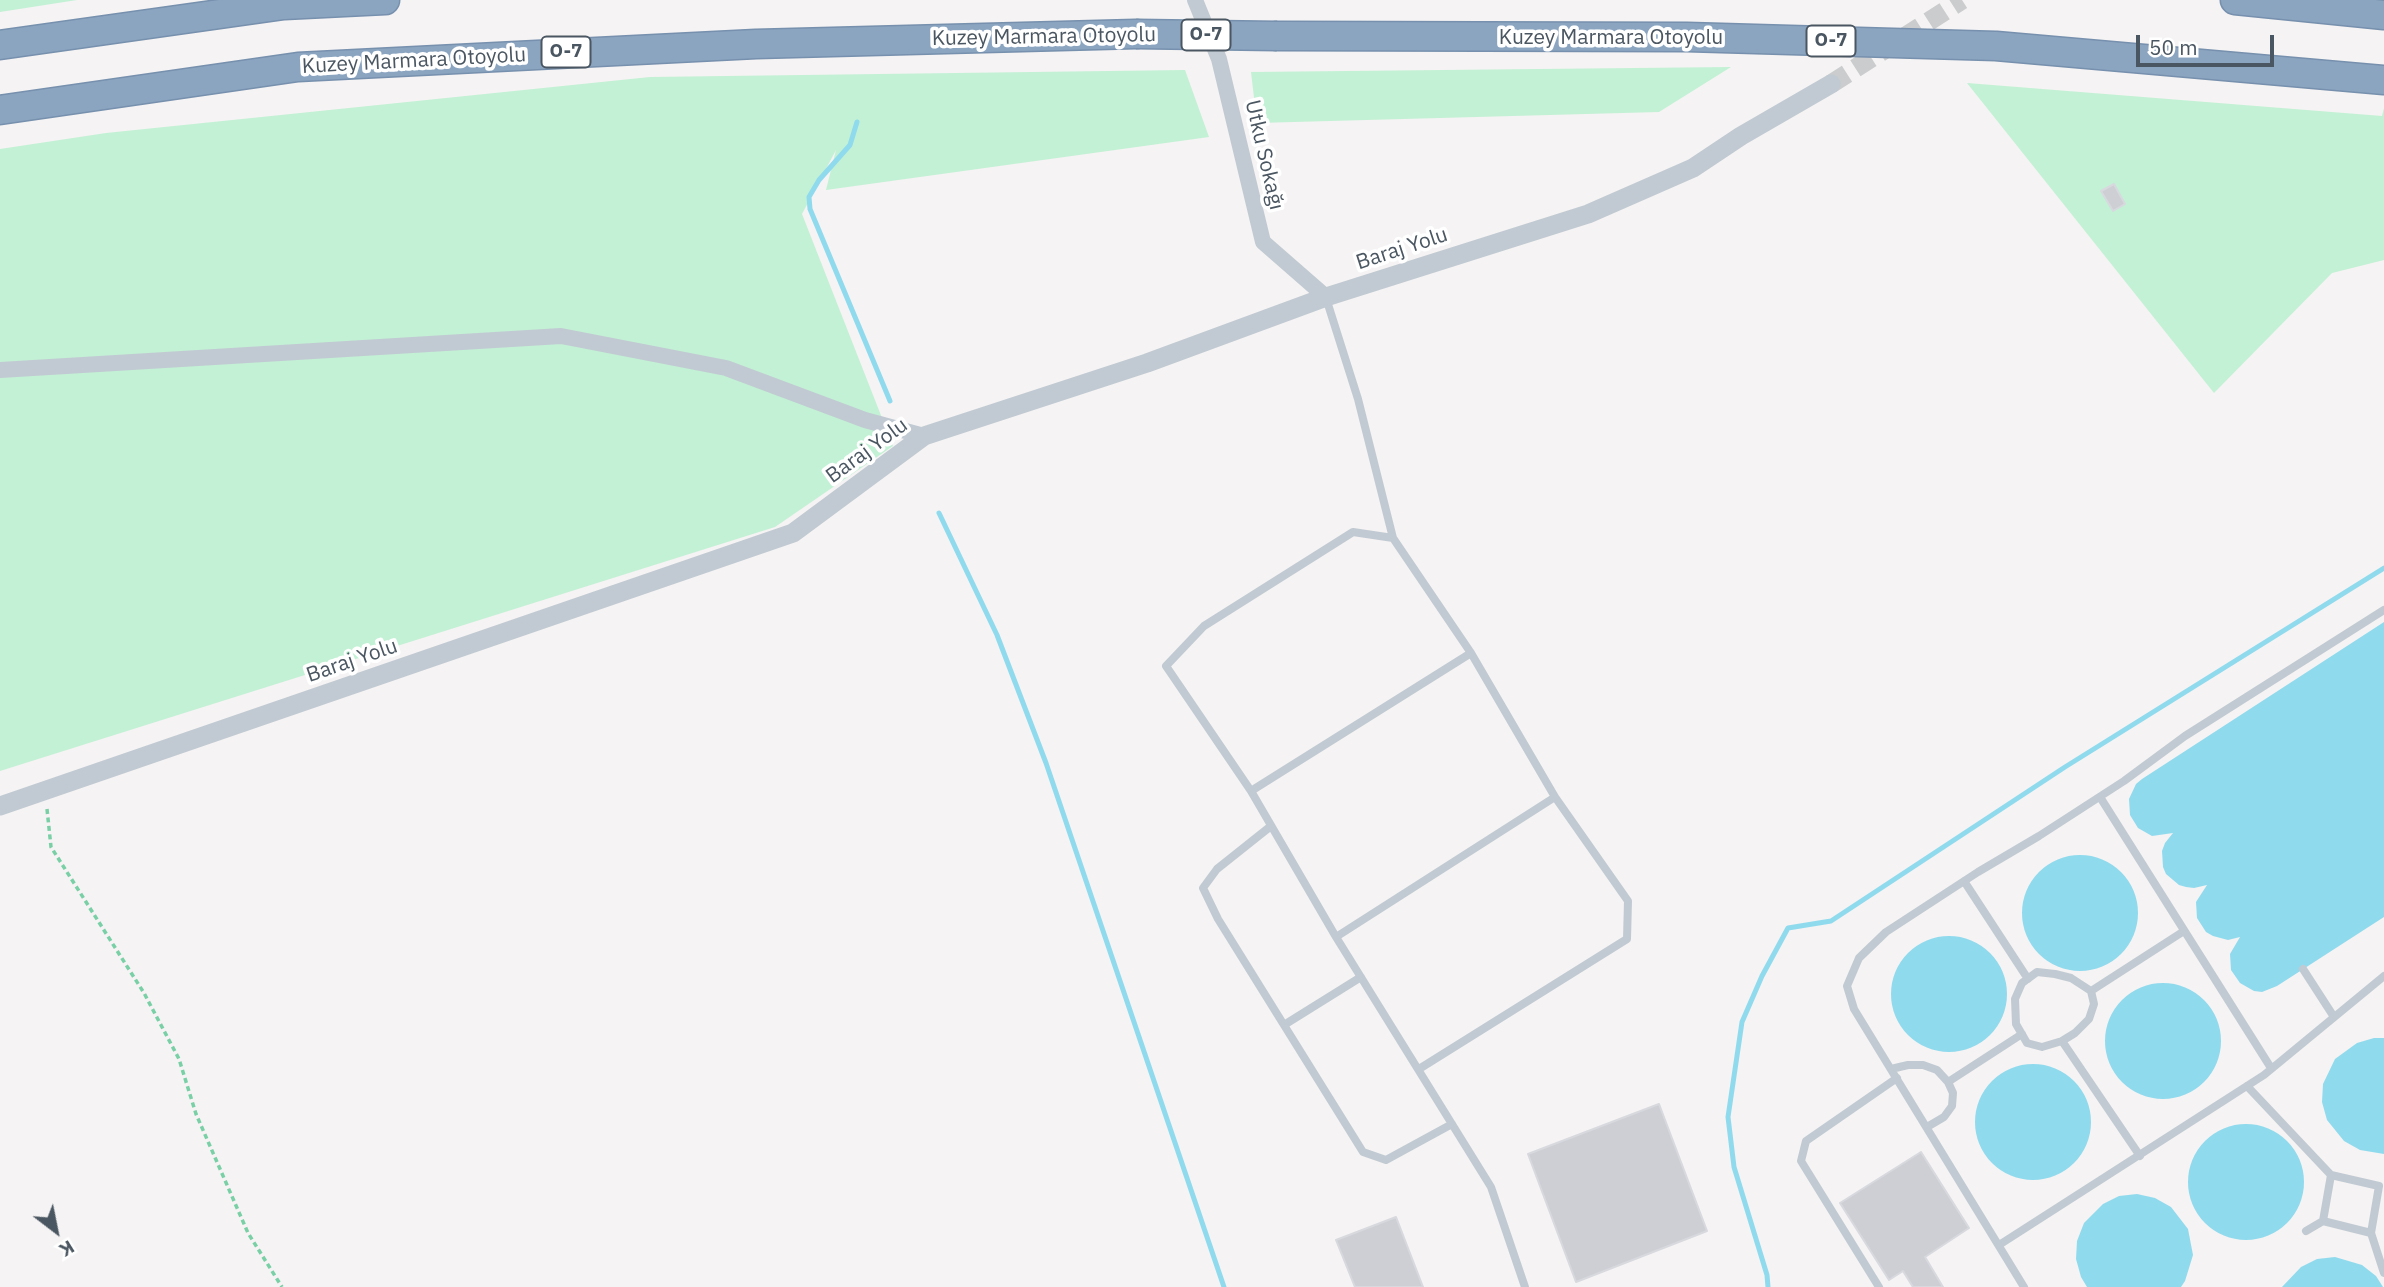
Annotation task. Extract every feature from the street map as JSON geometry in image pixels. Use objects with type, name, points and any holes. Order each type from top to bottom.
[{"type":"highway","points":[[0,45],[284,5],[385,0]]},
{"type":"highway","points":[[2235,0],[2384,15]]},
{"type":"highway","name":"Kuzey Marmara Otoyolu","points":[[0,110],[298,67],[756,44],[1136,34],[1687,37],[1996,46],[2384,80]]},
{"type":"street","name":"Utku Sokağı","points":[[1195,0],[1219,59],[1263,242],[1325,297]]},
{"type":"street","name":"Baraj Yolu","points":[[0,806],[793,533],[925,436],[1147,363],[1325,297],[1588,214],[1693,168],[1741,135],[1831,84]]},
{"type":"street","points":[[0,370],[561,336],[726,368],[865,420],[925,436]]},
{"type":"lane","points":[[1325,297],[1358,399],[1393,538],[1471,653],[1555,797],[1628,901],[1627,939],[1419,1069]]},
{"type":"lane","points":[[1393,538],[1353,532],[1204,626],[1166,666],[1251,791],[1336,937],[1490,1186],[1525,1287]]},
{"type":"lane","points":[[2024,1287],[1854,1009],[1847,986],[1859,958],[1886,932],[2100,797],[2185,736],[2384,610]]},
{"type":"lane","points":[[1251,791],[1471,653]]},
{"type":"lane","points":[[1336,937],[1555,797]]},
{"type":"lane","points":[[2100,797],[2271,1069]]},
{"type":"lane","points":[[1271,826],[1217,869],[1203,888],[1218,919],[1363,1152],[1386,1160],[1452,1124]]},
{"type":"lane","points":[[1964,881],[2028,979]]},
{"type":"lane","points":[[2091,991],[2184,931]]},
{"type":"lane","points":[[2303,970],[2334,1017]]},
{"type":"lane","points":[[2037,972],[2055,974],[2071,978],[2091,991],[2094,1004],[2089,1020],[2062,1041],[2042,1047],[2026,1043],[2016,1024],[2015,999],[2022,983],[2028,979],[2037,972]]},
{"type":"lane","points":[[1999,1245],[2247,1086],[2384,976]]},
{"type":"lane","points":[[1284,1025],[1361,977]]},
{"type":"lane","points":[[1948,1082],[2022,1034]]},
{"type":"lane","points":[[2062,1041],[2140,1156]]},
{"type":"lane","points":[[1891,1069],[1923,1065],[1937,1070],[1948,1082],[1953,1093],[1952,1106],[1944,1116],[1927,1128]]},
{"type":"lane","points":[[1879,1287],[1801,1161],[1806,1141],[1897,1078]]},
{"type":"lane","points":[[2247,1086],[2331,1175],[2381,1184],[2371,1233],[2384,1273]]},
{"type":"lane","points":[[2322,1221],[2331,1175]]},
{"type":"lane","points":[[2306,1231],[2322,1221],[2371,1233]]},
{"type":"path","points":[[44,791],[51,847],[144,993],[179,1059],[196,1114],[248,1233],[282,1287]]},
{"type":"green space","points":[[0,0],[77,0],[0,12]]},
{"type":"green space","points":[[1731,67],[1659,112],[1257,123],[1251,72]]},
{"type":"green space","points":[[1185,70],[1209,137],[826,190],[836,150],[802,214],[893,446],[775,527],[0,771],[0,149],[106,133],[650,77]]},
{"type":"green space","points":[[1967,83],[2382,116],[2384,108],[2384,260],[2332,273],[2214,393]]},
{"type":"water","points":[[2384,622],[2384,917],[2277,986],[2262,992],[2254,991],[2240,983],[2231,970],[2230,954],[2240,937],[2228,940],[2213,936],[2206,932],[2197,918],[2196,902],[2207,885],[2186,887],[2179,885],[2166,874],[2162,851],[2173,833],[2152,836],[2138,828],[2130,815],[2129,799],[2136,784],[2142,779]]},
{"type":"water","points":[[2080,855],[2102,859],[2121,872],[2134,891],[2138,913],[2134,935],[2121,954],[2102,967],[2080,971],[2058,967],[2039,954],[2026,935],[2022,913],[2026,891],[2039,872],[2058,859]]},
{"type":"water","points":[[1949,936],[1971,940],[1990,953],[2003,972],[2007,994],[2003,1016],[1990,1035],[1971,1048],[1949,1052],[1927,1048],[1908,1035],[1895,1016],[1891,994],[1895,972],[1908,953],[1927,940]]},
{"type":"water","points":[[2163,983],[2185,987],[2204,1000],[2217,1019],[2221,1041],[2217,1063],[2204,1082],[2185,1095],[2163,1099],[2141,1095],[2122,1082],[2109,1063],[2105,1041],[2109,1019],[2122,1000],[2141,987]]},
{"type":"water","points":[[2384,1038],[2384,1154],[2360,1150],[2344,1141],[2327,1120],[2322,1102],[2323,1084],[2335,1059],[2357,1043]]},
{"type":"water","points":[[2033,1064],[2055,1068],[2074,1081],[2087,1100],[2091,1122],[2087,1144],[2074,1163],[2055,1176],[2033,1180],[2011,1176],[1992,1163],[1979,1144],[1975,1122],[1979,1100],[1992,1081],[2011,1068]]},
{"type":"water","points":[[2246,1124],[2268,1128],[2287,1141],[2300,1160],[2304,1182],[2300,1204],[2287,1223],[2268,1236],[2246,1240],[2224,1236],[2205,1223],[2192,1204],[2188,1182],[2192,1160],[2205,1141],[2224,1128]]},
{"type":"water","points":[[2137,1194],[2155,1198],[2171,1207],[2188,1229],[2193,1255],[2185,1281],[2181,1287],[2087,1287],[2076,1259],[2077,1241],[2084,1223],[2103,1204],[2119,1196]]},
{"type":"water","points":[[2335,1257],[2362,1265],[2376,1276],[2383,1287],[2282,1287],[2301,1267],[2317,1259]]},
{"type":"building","points":[[2114,184],[2125,204],[2113,211],[2101,191]]},
{"type":"building","points":[[1659,1104],[1707,1231],[1576,1282],[1528,1154]]},
{"type":"building","points":[[1921,1152],[1969,1228],[1925,1257],[1943,1287],[1913,1287],[1903,1271],[1889,1280],[1840,1203]]},
{"type":"building","points":[[1396,1217],[1423,1287],[1355,1287],[1336,1240]]},
{"type":"waterway","points":[[857,122],[850,145],[819,180],[809,197],[810,209],[890,401]]},
{"type":"waterway","points":[[939,513],[997,635],[1046,763],[1224,1287]]},
{"type":"waterway","points":[[1768,1287],[1767,1275],[1734,1167],[1728,1117],[1742,1022],[1762,976],[1788,928],[1831,921],[2065,767],[2384,568]]},
{"type":"tunnel","points":[[1831,84],[1962,0]]}]
